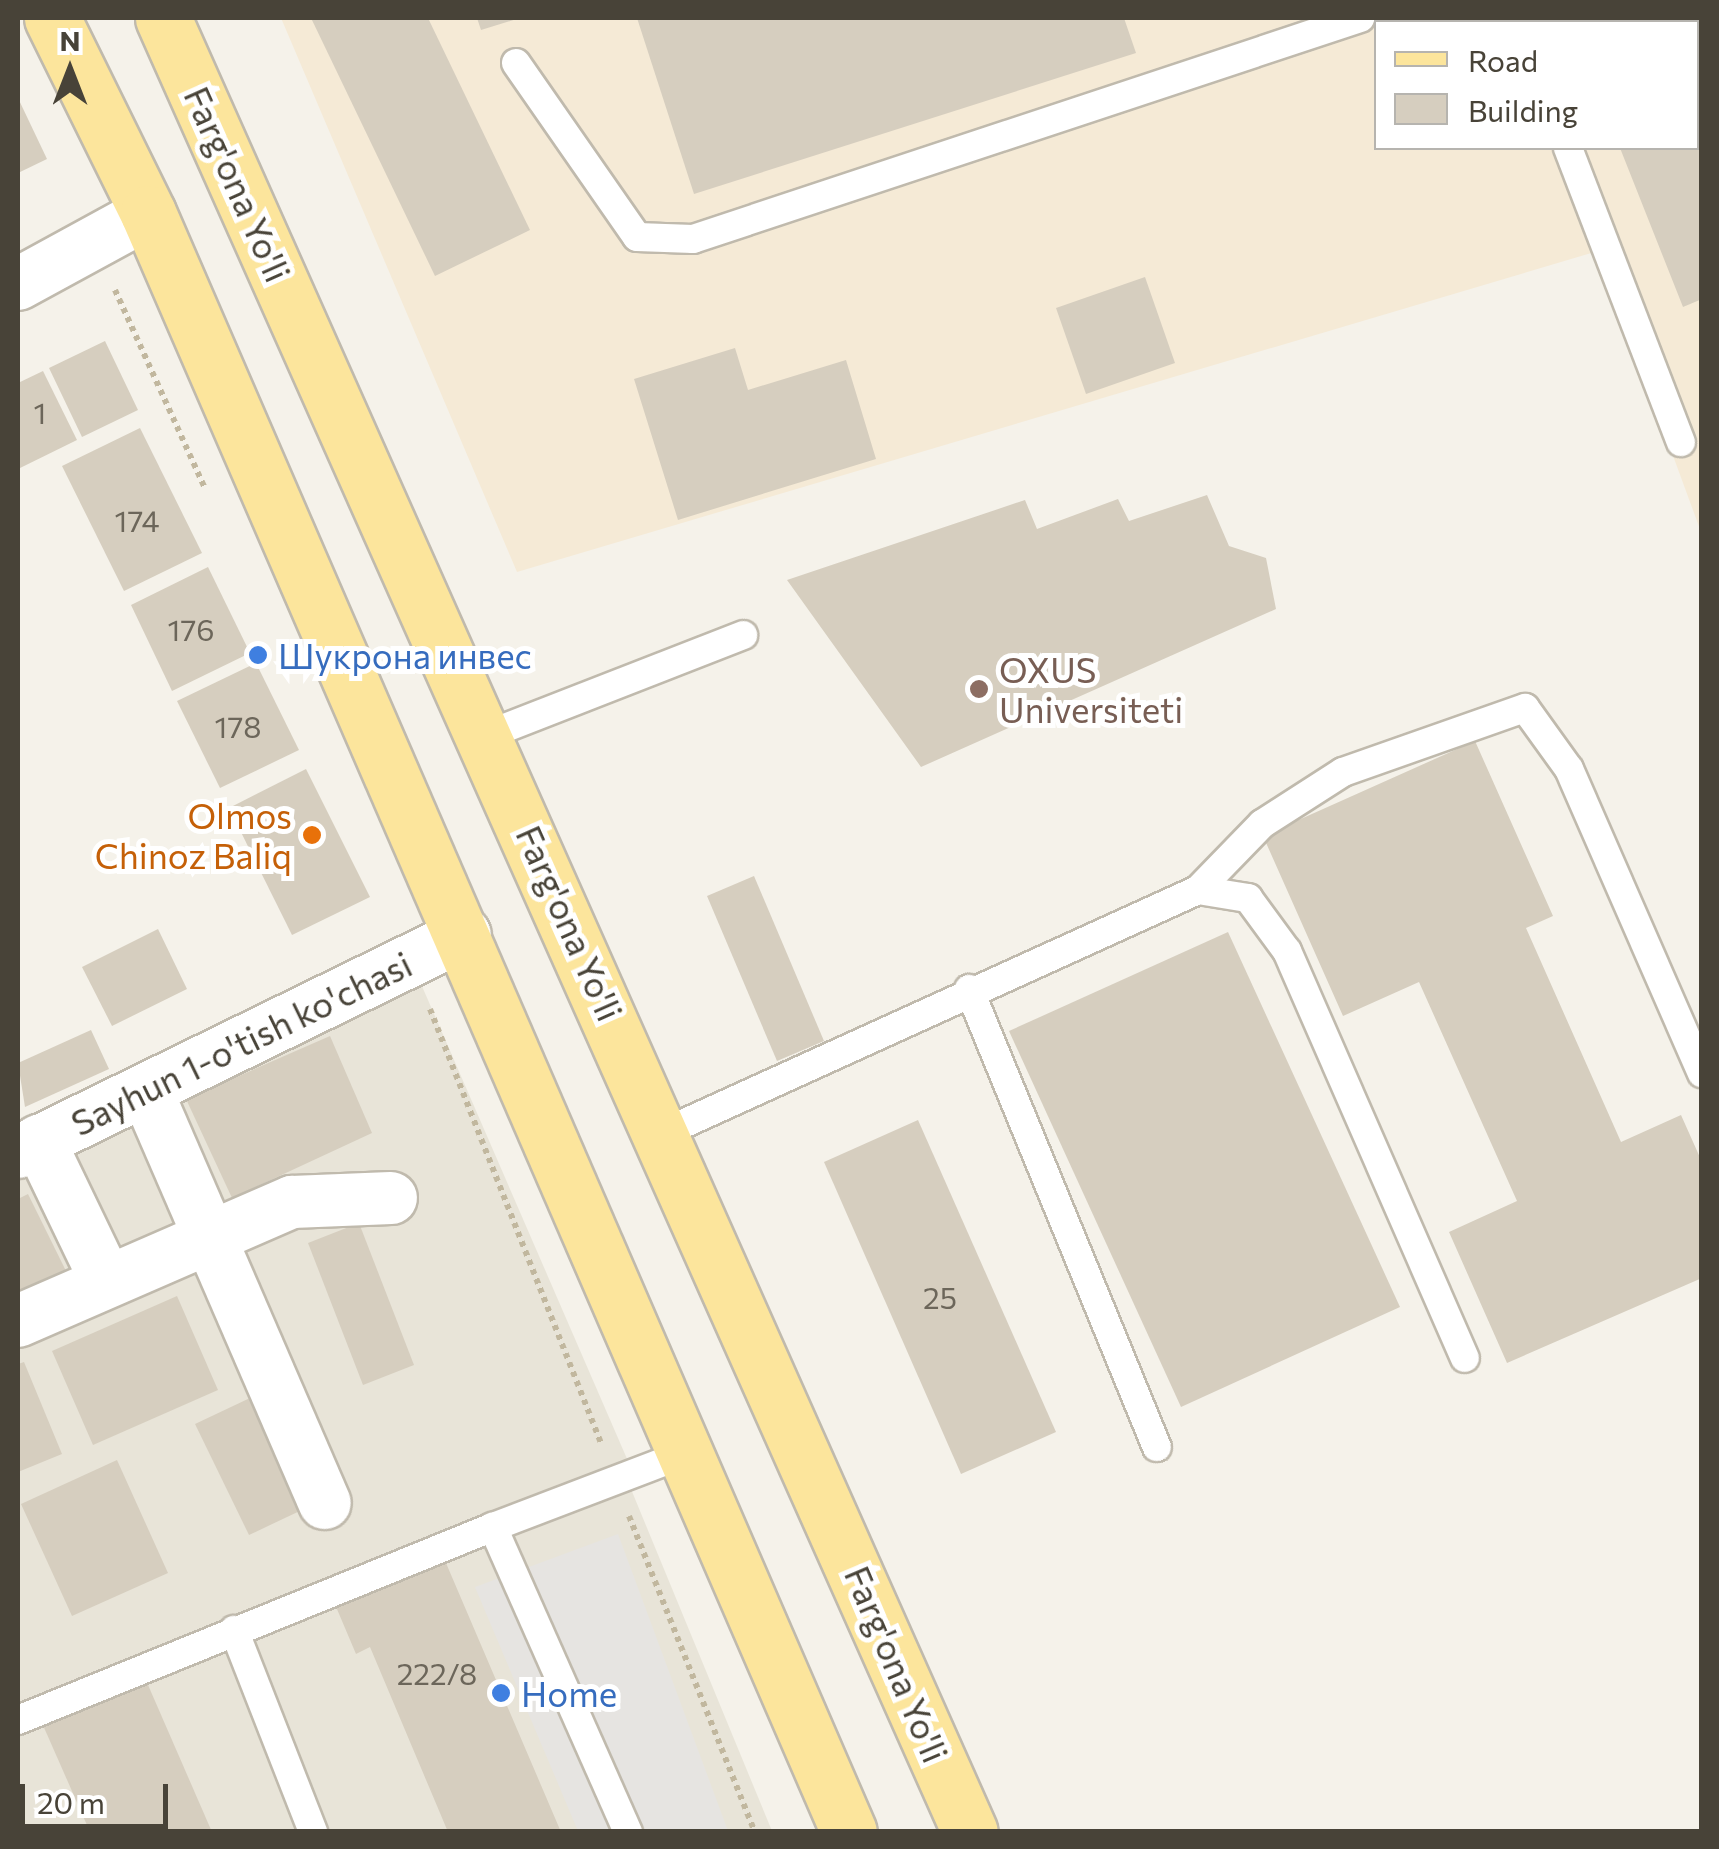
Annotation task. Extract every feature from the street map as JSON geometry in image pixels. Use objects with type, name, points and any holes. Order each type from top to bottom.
[{"type":"main road","points":[[52,18],[148,213],[465,934],[684,1454],[849,1832]]},
{"type":"main road","name":"Farg'ona Yo'li","points":[[162,18],[664,1133],[970,1832]]},
{"type":"street","points":[[18,284],[148,213]]},
{"type":"street","name":"Sayhun 1-o'tish ko'chasi","points":[[28,1146],[465,934]]},
{"type":"street","points":[[146,1090],[324,1503]]},
{"type":"street","points":[[28,1146],[106,1280]]},
{"type":"street","points":[[18,1321],[292,1202],[391,1198]]},
{"type":"lane","points":[[516,63],[637,237],[693,239],[1360,18]]},
{"type":"lane","points":[[1569,150],[1681,442]]},
{"type":"lane","points":[[487,736],[742,636]]},
{"type":"lane","points":[[664,1133],[969,989],[1198,890],[1262,824],[1343,772],[1525,708],[1569,769],[1702,1073]]},
{"type":"lane","points":[[1198,890],[1248,898],[1287,951],[1465,1358]]},
{"type":"lane","points":[[969,989],[1158,1447]]},
{"type":"lane","points":[[18,1720],[494,1526],[684,1454]]},
{"type":"lane","points":[[494,1526],[628,1832]]},
{"type":"lane","points":[[234,1630],[313,1832]]},
{"type":"shaded area","points":[[281,18],[1701,18],[1701,532],[1598,251],[517,572]]},
{"type":"shaded area","points":[[418,977],[631,1468],[18,1709],[18,1170]]},
{"type":"shaded area","points":[[626,1477],[772,1831],[18,1832],[18,1725]]},
{"type":"shaded area","points":[[618,1534],[728,1831],[578,1831],[475,1587]]},
{"type":"building","points":[[311,18],[428,18],[530,230],[435,276]]},
{"type":"building","points":[[477,18],[520,18],[481,30]]},
{"type":"building","points":[[637,18],[1124,18],[1136,53],[694,194]]},
{"type":"building","points":[[1702,76],[1702,299],[1683,307],[1621,150],[1699,150]]},
{"type":"building","points":[[18,98],[47,159],[18,173]]},
{"type":"building","points":[[1145,277],[1175,363],[1086,394],[1056,308]]},
{"type":"building","points":[[105,341],[138,410],[82,437],[49,368]]},
{"type":"building","points":[[735,348],[748,390],[846,360],[876,459],[678,520],[634,379]]},
{"type":"building","points":[[43,371],[77,440],[18,469],[18,383]]},
{"type":"building","points":[[140,428],[202,553],[124,591],[62,466]]},
{"type":"building","name":"OXUS Universiteti","points":[[1207,495],[1229,546],[1266,558],[1276,609],[921,767],[787,580],[1025,500],[1037,529],[1118,499],[1129,521]]},
{"type":"building","points":[[208,567],[250,653],[172,691],[131,605]]},
{"type":"building","points":[[256,663],[299,750],[220,788],[177,701]]},
{"type":"building","points":[[1475,741],[1553,916],[1526,928],[1621,1142],[1681,1115],[1702,1162],[1702,1278],[1507,1363],[1449,1232],[1517,1201],[1419,982],[1343,1016],[1263,836]]},
{"type":"building","points":[[306,769],[370,897],[292,935],[229,808]]},
{"type":"building","points":[[754,876],[824,1041],[777,1061],[707,896]]},
{"type":"building","points":[[158,929],[187,989],[112,1026],[82,967]]},
{"type":"building","points":[[1228,932],[1400,1307],[1181,1407],[1009,1031]]},
{"type":"building","points":[[91,1030],[109,1069],[25,1107],[18,1063]]},
{"type":"building","points":[[330,1036],[372,1133],[232,1198],[186,1099]]},
{"type":"building","points":[[918,1120],[1056,1432],[961,1474],[824,1162]]},
{"type":"building","points":[[28,1194],[66,1271],[18,1295],[18,1199]]},
{"type":"building","points":[[359,1223],[414,1365],[363,1385],[308,1243]]},
{"type":"building","points":[[177,1296],[218,1390],[93,1445],[52,1351]]},
{"type":"building","points":[[24,1362],[62,1454],[18,1472],[18,1364]]},
{"type":"building","points":[[250,1398],[304,1509],[249,1535],[195,1424]]},
{"type":"building","points":[[117,1460],[168,1573],[72,1616],[21,1504]]},
{"type":"building","points":[[440,1549],[561,1832],[448,1832],[370,1647],[356,1654],[331,1595]]},
{"type":"building","points":[[145,1678],[212,1832],[90,1832],[42,1723]]},
{"type":"place","name":"Шукрона инвес","points":[[258,655]]},
{"type":"place","name":"OXUS Universiteti","points":[[979,689]]},
{"type":"place","name":"Olmos Chinoz Baliq","points":[[312,835]]},
{"type":"place","name":"Home","points":[[501,1693]]}]
